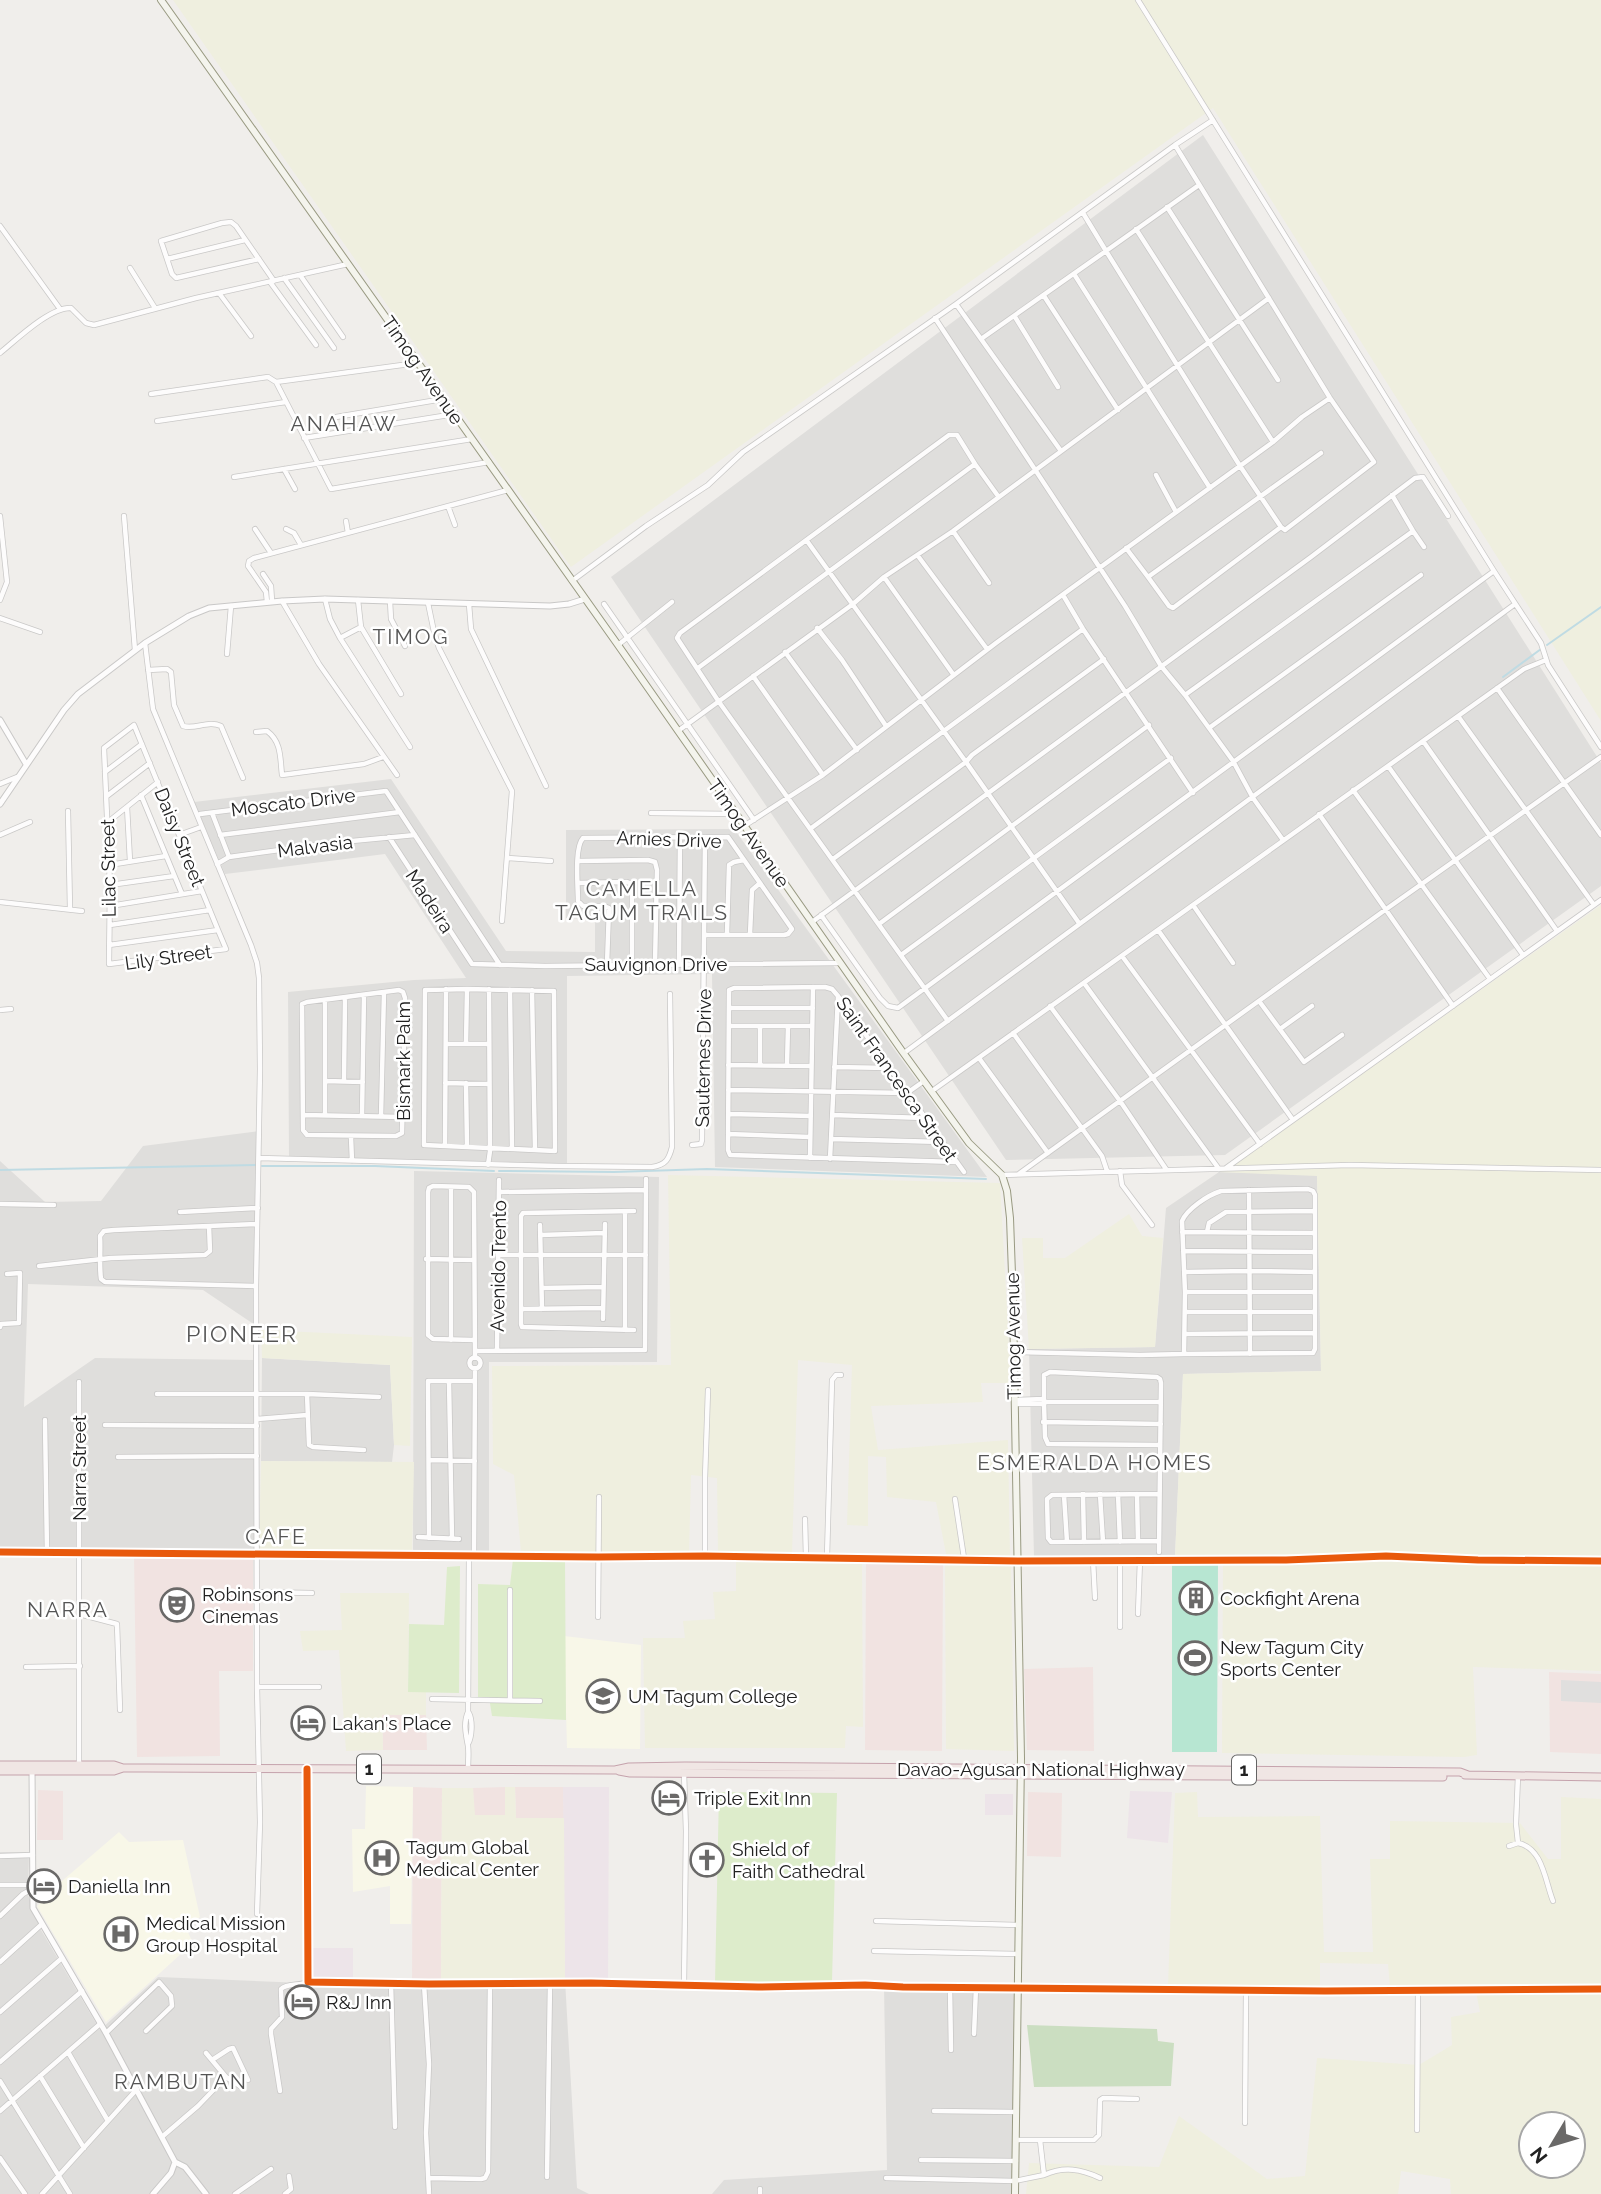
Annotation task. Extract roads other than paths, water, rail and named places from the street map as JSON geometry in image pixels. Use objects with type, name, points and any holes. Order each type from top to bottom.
[{"type":"highway","name":"Davao-Agusan National Highway","points":[[0,1765],[114,1771],[123,1768]]},
{"type":"highway","name":"Davao-Agusan National Highway","points":[[0,1771],[79,1765],[114,1765],[123,1768],[615,1770],[630,1773],[705,1769]]},
{"type":"highway","name":"Davao-Agusan National Highway","points":[[615,1770],[629,1767],[927,1772],[1460,1772],[1468,1775],[1601,1777]]},
{"type":"main road","name":"Timog Avenue","points":[[161,0],[904,1054],[969,1143],[1002,1175],[1010,1218],[1021,1771],[1015,2194]]},
{"type":"street","points":[[1138,0],[1541,643],[1546,660],[1601,747]]},
{"type":"street","points":[[572,582],[646,526],[708,485],[743,452],[1213,120]]},
{"type":"street","points":[[1083,213],[1240,466],[1281,527],[1286,530],[1374,462],[1330,398],[1175,145]]},
{"type":"street","points":[[981,339],[1199,185]]},
{"type":"street","points":[[1167,207],[1278,380]]},
{"type":"street","points":[[259,259],[180,278],[172,275],[162,240],[222,223],[234,223],[259,259],[272,281],[316,345]]},
{"type":"street","points":[[0,226],[60,309]]},
{"type":"street","points":[[1136,229],[1273,442]]},
{"type":"street","points":[[166,259],[245,240]]},
{"type":"street","points":[[0,353],[60,309],[71,308],[83,321],[91,325],[348,264]]},
{"type":"street","points":[[130,268],[155,309]]},
{"type":"street","points":[[1074,274],[1210,488]]},
{"type":"street","points":[[300,275],[343,337]]},
{"type":"street","points":[[284,278],[334,348]]},
{"type":"street","points":[[219,293],[251,336]]},
{"type":"street","points":[[1044,296],[1118,410]]},
{"type":"street","points":[[678,731],[1269,298]]},
{"type":"street","points":[[956,304],[1061,451]]},
{"type":"street","points":[[1015,317],[1058,387]]},
{"type":"street","points":[[935,318],[1161,666],[1233,761],[1253,798],[1283,840]]},
{"type":"street","points":[[276,382],[418,363]]},
{"type":"street","points":[[150,394],[268,377],[276,382],[331,489],[489,462]]},
{"type":"street","points":[[744,826],[823,775],[953,674],[1330,398]]},
{"type":"street","points":[[336,417],[444,399]]},
{"type":"street","points":[[158,421],[286,402]]},
{"type":"street","points":[[304,438],[455,414]]},
{"type":"street","points":[[948,1021],[677,640],[678,634],[949,435],[957,435],[998,496]]},
{"type":"street","points":[[234,477],[472,439]]},
{"type":"street","points":[[1148,577],[1321,453]]},
{"type":"street","points":[[698,668],[975,464]]},
{"type":"street","points":[[284,469],[295,489]]},
{"type":"street","points":[[1156,475],[1176,512]]},
{"type":"street","points":[[811,922],[1415,478],[1423,477],[1448,516]]},
{"type":"street","points":[[270,602],[248,563],[254,558],[508,490]]},
{"type":"street","points":[[1392,495],[1424,547]]},
{"type":"street","points":[[448,506],[455,525]]},
{"type":"street","points":[[0,516],[6,582],[0,600]]},
{"type":"street","points":[[124,516],[135,650]]},
{"type":"street","points":[[346,521],[348,533]]},
{"type":"street","points":[[1126,548],[1173,608],[1281,527]]},
{"type":"street","points":[[255,529],[271,553]]},
{"type":"street","points":[[286,529],[294,533],[301,545]]},
{"type":"street","points":[[953,531],[989,583]]},
{"type":"street","points":[[1185,695],[1413,531]]},
{"type":"street","points":[[807,541],[1079,923]]},
{"type":"street","points":[[918,556],[987,649]]},
{"type":"street","points":[[821,915],[880,998],[888,1006],[898,1008],[1494,571]]},
{"type":"street","points":[[263,574],[271,586],[270,602]]},
{"type":"street","points":[[1209,728],[1421,575]]},
{"type":"street","points":[[884,578],[953,674]]},
{"type":"street","points":[[1063,594],[1083,629],[1194,793]]},
{"type":"street","points":[[0,804],[70,702],[87,686],[145,643],[189,616],[209,608],[325,599],[561,606],[585,599]]},
{"type":"street","points":[[325,599],[330,619],[340,638],[410,747]]},
{"type":"street","points":[[358,600],[362,627],[401,694]]},
{"type":"street","points":[[282,601],[319,664],[397,775]]},
{"type":"street","points":[[390,601],[391,619],[405,646]]},
{"type":"street","points":[[618,645],[672,602]]},
{"type":"street","points":[[428,603],[439,648],[510,785],[512,798],[502,921]]},
{"type":"street","points":[[469,604],[471,629],[546,786]]},
{"type":"street","points":[[604,604],[754,820]]},
{"type":"street","points":[[904,1054],[1515,604]]},
{"type":"street","points":[[227,654],[231,605]]},
{"type":"street","points":[[0,618],[40,632]]},
{"type":"street","points":[[340,638],[362,627]]},
{"type":"street","points":[[817,628],[886,726]]},
{"type":"street","points":[[810,829],[1083,629]]},
{"type":"street","points":[[145,643],[153,709],[251,945],[258,971],[260,1069],[256,1286],[259,1769],[257,1914]]},
{"type":"street","points":[[785,652],[857,750]]},
{"type":"street","points":[[833,859],[1104,659]]},
{"type":"street","points":[[932,1091],[1524,669],[1546,660]]},
{"type":"street","points":[[148,670],[171,671],[174,705],[183,726],[221,726],[243,778]]},
{"type":"street","points":[[753,676],[823,775]]},
{"type":"street","points":[[1497,688],[1601,835]]},
{"type":"street","points":[[1458,716],[1594,905]]},
{"type":"street","points":[[0,720],[26,764]]},
{"type":"street","name":"Daisy Street","points":[[134,724],[226,949]]},
{"type":"street","name":"Lilac Street","points":[[109,964],[110,885],[104,748],[134,724]]},
{"type":"street","points":[[879,924],[1149,726]]},
{"type":"street","points":[[256,732],[267,731],[275,737],[279,747],[282,775],[364,764],[383,757]]},
{"type":"street","points":[[1423,741],[1557,931]]},
{"type":"street","points":[[105,772],[142,744]]},
{"type":"street","points":[[1020,1173],[1601,757]]},
{"type":"street","points":[[901,955],[1171,758]]},
{"type":"street","points":[[107,796],[150,763]]},
{"type":"street","points":[[1388,766],[1523,956]]},
{"type":"street","points":[[0,783],[17,778]]},
{"type":"street","points":[[108,822],[158,782]]},
{"type":"street","points":[[1353,790],[1490,979]]},
{"type":"street","name":"Moscato Drive","points":[[200,814],[386,791],[400,812]]},
{"type":"street","points":[[141,795],[182,894]]},
{"type":"street","points":[[127,806],[130,862]]},
{"type":"street","points":[[68,811],[70,909]]},
{"type":"street","points":[[220,835],[400,812],[500,965]]},
{"type":"street","points":[[212,813],[229,857]]},
{"type":"street","points":[[651,813],[736,814]]},
{"type":"street","points":[[1319,814],[1452,1006]]},
{"type":"street","points":[[0,835],[30,822]]},
{"type":"street","points":[[179,835],[201,827]]},
{"type":"street","name":"Malvasia","points":[[217,864],[229,857],[415,835]]},
{"type":"street","name":"Madeira","points":[[389,837],[472,964]]},
{"type":"street","name":"Arnies Drive","points":[[578,861],[581,839],[587,837],[728,837],[791,926],[791,932],[784,935],[750,934]]},
{"type":"street","points":[[679,964],[680,837]]},
{"type":"street","name":"Sauternes Drive","points":[[692,1145],[699,1144],[702,1140],[705,837]]},
{"type":"street","points":[[109,865],[166,856]]},
{"type":"street","points":[[508,858],[551,861]]},
{"type":"street","points":[[727,934],[729,865],[744,860]]},
{"type":"street","points":[[607,964],[609,908],[580,905],[578,861],[654,862],[657,870],[655,964]]},
{"type":"street","points":[[110,885],[174,876]]},
{"type":"street","points":[[578,883],[632,884],[632,964]]},
{"type":"street","points":[[705,935],[750,934],[752,890],[760,883]]},
{"type":"street","points":[[110,906],[202,891]]},
{"type":"street","points":[[1222,1169],[1601,900]]},
{"type":"street","points":[[0,902],[82,911]]},
{"type":"street","points":[[1193,905],[1233,963]]},
{"type":"street","points":[[110,925],[210,911]]},
{"type":"street","name":"Lily Street","points":[[109,945],[218,930]]},
{"type":"street","points":[[1158,930],[1293,1120]]},
{"type":"street","name":"Lily Street","points":[[109,964],[226,949]]},
{"type":"street","points":[[1122,955],[1260,1144]]},
{"type":"street","name":"Sauvignon Drive","points":[[472,964],[840,963]]},
{"type":"street","points":[[1084,983],[1222,1169]]},
{"type":"street","points":[[810,1158],[813,987],[733,988],[729,992],[730,1155],[830,1159],[956,1162]]},
{"type":"street","name":"Saint Francesca Street","points":[[813,987],[828,987],[838,996],[964,1172]]},
{"type":"street","points":[[445,1146],[446,989]]},
{"type":"street","points":[[466,1044],[467,989]]},
{"type":"street","points":[[467,989],[554,991],[555,1151],[424,1145],[425,990],[467,989]]},
{"type":"street","points":[[489,989],[490,1165]]},
{"type":"street","name":"Bismark Palm","points":[[303,1115],[303,1130],[307,1135],[351,1137],[399,1135],[402,1132],[403,992],[398,990],[325,1000]]},
{"type":"street","points":[[510,990],[512,1149]]},
{"type":"street","points":[[532,990],[535,1150]]},
{"type":"street","points":[[381,1117],[384,992]]},
{"type":"street","points":[[259,1158],[490,1165],[653,1167],[666,1163],[672,1147],[670,994]]},
{"type":"street","points":[[362,1116],[364,995]]},
{"type":"street","points":[[830,1159],[838,996]]},
{"type":"street","points":[[344,1081],[345,998]]},
{"type":"street","points":[[325,1115],[325,1000],[307,1002],[302,1006],[303,1115],[403,1117]]},
{"type":"street","points":[[1259,1000],[1304,1062],[1342,1035]]},
{"type":"street","points":[[1050,1006],[1121,1101],[1166,1170]]},
{"type":"street","points":[[1280,1029],[1312,1006]]},
{"type":"street","points":[[729,1008],[813,1008]]},
{"type":"street","points":[[0,1010],[11,1010]]},
{"type":"street","points":[[729,1026],[812,1026]]},
{"type":"street","points":[[760,1026],[760,1065]]},
{"type":"street","points":[[787,1065],[788,1026]]},
{"type":"street","points":[[1013,1033],[1102,1156],[1107,1171]]},
{"type":"street","points":[[446,1044],[489,1044]]},
{"type":"street","points":[[979,1058],[1048,1153]]},
{"type":"street","points":[[729,1065],[811,1066]]},
{"type":"street","points":[[834,1067],[890,1068]]},
{"type":"street","points":[[326,1081],[363,1082]]},
{"type":"street","points":[[728,1090],[907,1093],[924,1081]]},
{"type":"street","points":[[445,1083],[489,1084]]},
{"type":"street","points":[[466,1083],[467,1147]]},
{"type":"street","points":[[728,1114],[811,1116]]},
{"type":"street","points":[[832,1115],[925,1118]]},
{"type":"street","points":[[728,1134],[810,1137]]},
{"type":"street","points":[[351,1137],[352,1161]]},
{"type":"street","points":[[831,1139],[942,1142]]},
{"type":"street","points":[[1120,1177],[1166,1170],[1417,1165],[1601,1170]]},
{"type":"street","points":[[1002,1175],[1107,1171],[1120,1177],[1152,1226]]},
{"type":"street","points":[[475,1351],[645,1350],[646,1179]]},
{"type":"street","name":"Avenido Trento","points":[[498,1351],[499,1180]]},
{"type":"street","points":[[468,1769],[468,1744],[471,1740],[466,1717],[475,1461],[475,1368],[470,1363],[475,1357],[474,1192],[469,1187],[432,1186],[428,1190],[426,1259],[428,1335],[433,1339],[474,1340]]},
{"type":"street","points":[[451,1186],[451,1340]]},
{"type":"street","points":[[499,1192],[646,1190]]},
{"type":"street","points":[[1249,1190],[1250,1354]]},
{"type":"street","points":[[1014,1352],[1140,1355],[1312,1354],[1315,1349],[1315,1195],[1311,1190],[1216,1192],[1184,1215],[1184,1354]]},
{"type":"street","points":[[0,1204],[54,1205]]},
{"type":"street","points":[[180,1212],[258,1208]]},
{"type":"street","points":[[1207,1232],[1209,1223],[1222,1213],[1314,1210]]},
{"type":"street","points":[[625,1212],[625,1330]]},
{"type":"street","points":[[634,1212],[523,1213],[520,1255],[521,1324],[524,1328],[634,1330]]},
{"type":"street","points":[[256,1286],[105,1282],[101,1279],[99,1269],[102,1259],[100,1236],[105,1231],[257,1224]]},
{"type":"street","points":[[603,1319],[605,1224]]},
{"type":"street","points":[[540,1225],[542,1309]]},
{"type":"street","points":[[39,1265],[102,1259],[205,1255],[209,1253],[210,1247],[209,1226]]},
{"type":"street","points":[[1182,1232],[1315,1233]]},
{"type":"street","points":[[541,1235],[604,1233]]},
{"type":"street","points":[[1183,1251],[1315,1252]]},
{"type":"street","points":[[498,1255],[646,1255]]},
{"type":"street","points":[[426,1259],[474,1260]]},
{"type":"street","points":[[1184,1272],[1315,1272]]},
{"type":"street","points":[[0,1327],[1,1324],[19,1323],[20,1273],[7,1274]]},
{"type":"street","points":[[542,1288],[603,1287]]},
{"type":"street","points":[[1185,1293],[1315,1292]]},
{"type":"street","points":[[521,1309],[603,1308]]},
{"type":"street","points":[[1185,1312],[1315,1312]]},
{"type":"street","points":[[1185,1334],[1315,1333]]},
{"type":"street","points":[[1159,1552],[1161,1381],[1157,1377],[1045,1373],[1044,1422],[1048,1444],[1160,1445]]},
{"type":"street","points":[[827,1558],[832,1380],[836,1375],[841,1375]]},
{"type":"street","points":[[429,1538],[428,1381],[475,1381]]},
{"type":"street","points":[[449,1381],[452,1539]]},
{"type":"street","name":"Narra Street","points":[[79,1382],[79,1765]]},
{"type":"street","points":[[705,1556],[708,1390]]},
{"type":"street","points":[[157,1394],[379,1396]]},
{"type":"street","points":[[307,1394],[308,1443],[311,1447],[363,1450]]},
{"type":"street","points":[[1014,1402],[1161,1402]]},
{"type":"street","points":[[104,1425],[257,1422],[307,1415]]},
{"type":"street","points":[[45,1420],[47,1553]]},
{"type":"street","points":[[1044,1422],[1161,1424]]},
{"type":"street","points":[[118,1457],[257,1456]]},
{"type":"street","points":[[429,1460],[475,1461]]},
{"type":"street","points":[[1083,1494],[1084,1542]]},
{"type":"street","points":[[1100,1494],[1103,1542]]},
{"type":"street","points":[[1118,1494],[1120,1542]]},
{"type":"street","points":[[1138,1494],[1138,1541]]},
{"type":"street","points":[[1159,1494],[1048,1497],[1048,1538],[1053,1542],[1159,1541]]},
{"type":"street","points":[[1065,1495],[1067,1542]]},
{"type":"street","points":[[598,1497],[598,1617]]},
{"type":"street","points":[[955,1499],[964,1558]]},
{"type":"street","points":[[806,1519],[806,1558]]},
{"type":"street","points":[[418,1538],[459,1539]]},
{"type":"street","points":[[0,1552],[964,1558],[1018,1561],[1286,1560],[1386,1556],[1601,1561]]},
{"type":"street","points":[[1093,1560],[1095,1598]]},
{"type":"street","points":[[1120,1560],[1120,1627]]},
{"type":"street","points":[[1138,1614],[1140,1560]]},
{"type":"street","points":[[510,1590],[510,1700]]},
{"type":"street","points":[[258,1592],[312,1593]]},
{"type":"street","points":[[79,1614],[117,1623],[120,1710]]},
{"type":"street","points":[[26,1667],[80,1666]]},
{"type":"street","points":[[257,1687],[319,1687]]},
{"type":"street","points":[[432,1699],[540,1701]]},
{"type":"street","points":[[32,1768],[33,1908],[106,2033],[175,2162],[185,2167],[206,2194]]},
{"type":"street","points":[[307,1769],[308,1982]]},
{"type":"street","points":[[684,1772],[684,1985]]},
{"type":"street","points":[[1518,1776],[1518,1843]]},
{"type":"street","points":[[1509,1846],[1518,1843],[1529,1847],[1536,1855],[1553,1901]]},
{"type":"street","points":[[0,1856],[33,1855]]},
{"type":"street","points":[[0,1885],[32,1887]]},
{"type":"street","points":[[0,1915],[32,1887]]},
{"type":"street","points":[[876,1921],[1019,1925]]},
{"type":"street","points":[[0,1962],[42,1924]]},
{"type":"street","points":[[874,1951],[1019,1954]]},
{"type":"street","points":[[0,2012],[62,1958]]},
{"type":"street","points":[[106,2033],[159,1982],[171,1996],[172,2006],[146,2031]]},
{"type":"street","points":[[280,2091],[271,2034],[272,2028],[282,2017],[281,1989],[308,1982],[591,1983],[758,1987],[865,1985],[976,1988],[1601,1989]]},
{"type":"street","points":[[391,1983],[395,2127]]},
{"type":"street","points":[[424,1984],[429,2064],[426,2133],[429,2194]]},
{"type":"street","points":[[429,2178],[481,2179],[485,2178],[488,2172],[490,1984]]},
{"type":"street","points":[[547,2177],[550,1984]]},
{"type":"street","points":[[950,1987],[951,2050]]},
{"type":"street","points":[[974,2034],[976,1988]]},
{"type":"street","points":[[1245,2123],[1246,1989]]},
{"type":"street","points":[[1417,2130],[1418,1990]]},
{"type":"street","points":[[0,2062],[82,1992]]},
{"type":"street","points":[[0,2111],[100,2024]]},
{"type":"street","points":[[212,2060],[233,2048],[248,2080]]},
{"type":"street","points":[[68,2052],[108,2121]]},
{"type":"street","points":[[206,2053],[226,2077],[240,2086]]},
{"type":"street","points":[[40,2076],[84,2148]]},
{"type":"street","points":[[163,2136],[226,2077]]},
{"type":"street","points":[[0,2081],[70,2194]]},
{"type":"street","points":[[42,2194],[137,2089]]},
{"type":"street","points":[[1016,2140],[1096,2139],[1099,2135],[1100,2100],[1137,2099]]},
{"type":"street","points":[[934,2111],[1016,2112]]},
{"type":"street","points":[[1040,2140],[1044,2175]]},
{"type":"street","points":[[0,2158],[25,2194]]},
{"type":"street","points":[[921,2160],[1016,2161]]},
{"type":"street","points":[[153,2194],[171,2173],[175,2162]]},
{"type":"street","points":[[235,2194],[271,2169]]},
{"type":"street","points":[[886,2178],[1015,2181],[1067,2169],[1100,2178]]},
{"type":"street","points":[[285,2194],[290,2189],[289,2176]]},
{"type":"waterway","points":[[1547,645],[1601,607]]},
{"type":"waterway","points":[[1503,677],[1541,649]]},
{"type":"waterway","points":[[0,1170],[256,1165]]},
{"type":"waterway","points":[[262,1166],[375,1166],[494,1171]]},
{"type":"waterway","points":[[499,1171],[614,1172],[707,1169],[986,1179]]},
{"type":"place","name":"Cockfight Arena","points":[[1196,1598]]},
{"type":"place","name":"Robinsons Cinemas","points":[[177,1605]]},
{"type":"place","name":"New Tagum City Sports Center","points":[[1195,1658]]},
{"type":"place","name":"UM Tagum College","points":[[603,1696]]},
{"type":"place","name":"Lakan's Place","points":[[308,1723]]},
{"type":"place","name":"Triple Exit Inn","points":[[669,1798]]},
{"type":"place","name":"Tagum Global Medical Center","points":[[382,1858]]},
{"type":"place","name":"Shield of Faith Cathedral","points":[[707,1860]]},
{"type":"place","name":"Daniella Inn","points":[[44,1886]]},
{"type":"place","name":"Medical Mission Group Hospital","points":[[121,1934]]},
{"type":"place","name":"R&J Inn","points":[[302,2002]]},
{"type":"district","name":"ANAHAW","points":[[344,424]]},
{"type":"district","name":"TIMOG","points":[[411,637]]},
{"type":"district","name":"CAMELLA TAGUM TRAILS","points":[[642,901]]},
{"type":"district","name":"PIONEER","points":[[242,1334]]},
{"type":"district","name":"ESMERALDA HOMES","points":[[1095,1463]]},
{"type":"district","name":"CAFE","points":[[276,1537]]},
{"type":"district","name":"NARRA","points":[[68,1610]]},
{"type":"district","name":"RAMBUTAN","points":[[181,2082]]}]
